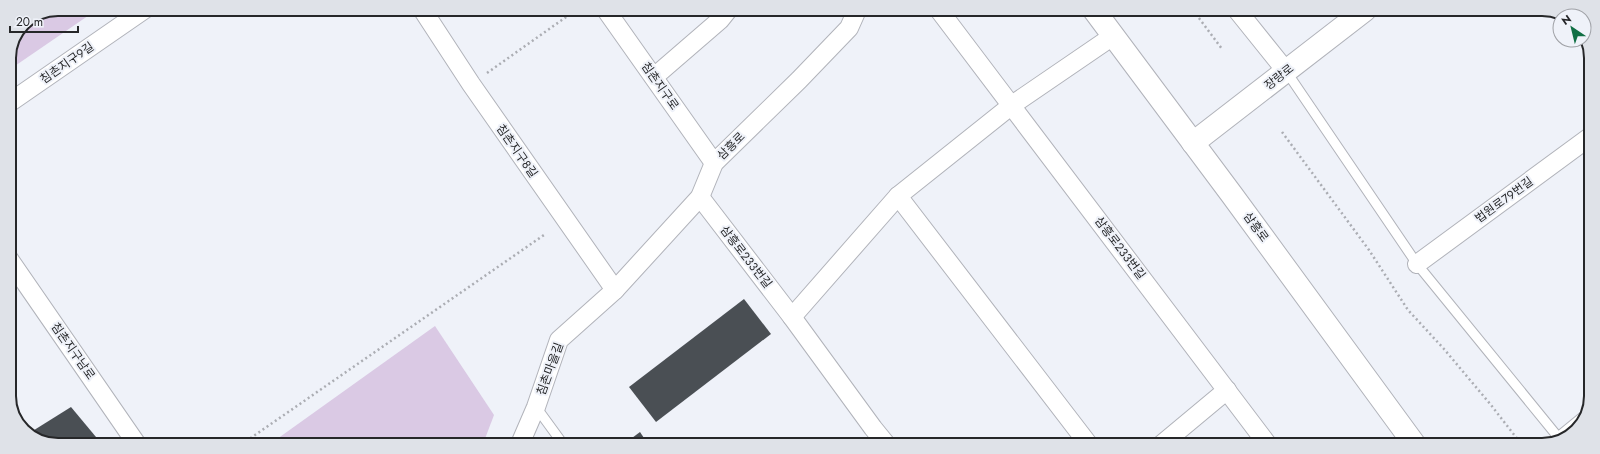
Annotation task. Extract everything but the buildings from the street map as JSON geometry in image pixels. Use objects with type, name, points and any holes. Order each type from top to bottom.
[{"type":"main road","name":"삼흥로","points":[[1098,16],[1410,438]]},
{"type":"main road","name":"장량로","points":[[1193,143],[1357,16]]},
{"type":"street","name":"침촌지구9길","points":[[16,98],[134,16]]},
{"type":"street","name":"침촌지구8길","points":[[427,16],[475,90],[615,290]]},
{"type":"street","name":"침촌지구로","points":[[610,16],[714,163]]},
{"type":"street","points":[[654,77],[723,16]]},
{"type":"street","name":"삼흥로","points":[[615,290],[700,197],[714,163],[799,80],[849,28],[854,16]]},
{"type":"street","name":"삼흥로233번길","points":[[944,16],[1263,438]]},
{"type":"street","points":[[1242,16],[1286,71]]},
{"type":"street","points":[[792,317],[898,196],[1012,105],[1113,36]]},
{"type":"street","name":"법원로79번길","points":[[1417,264],[1584,140]]},
{"type":"street","points":[[898,196],[1084,438]]},
{"type":"street","name":"삼흥로233번길","points":[[700,197],[792,317],[881,438]]},
{"type":"street","name":"침촌지구남로","points":[[16,269],[132,438]]},
{"type":"street","name":"침촌마을길","points":[[523,438],[536,407],[559,340],[615,290]]},
{"type":"street","points":[[1169,438],[1227,390]]},
{"type":"lane","points":[[1286,71],[1417,264],[1557,435]]},
{"type":"lane","points":[[536,407],[559,438]]},
{"type":"path","points":[[485,75],[568,16]]},
{"type":"path","points":[[1197,16],[1222,49]]},
{"type":"path","points":[[1282,132],[1369,250],[1408,310],[1444,349],[1517,438]]},
{"type":"path","points":[[251,438],[544,235]]},
{"type":"shaded area","points":[[88,16],[16,65],[19,42],[28,28],[35,23],[50,17]]},
{"type":"shaded area","points":[[435,326],[494,415],[485,438],[278,438]]}]
